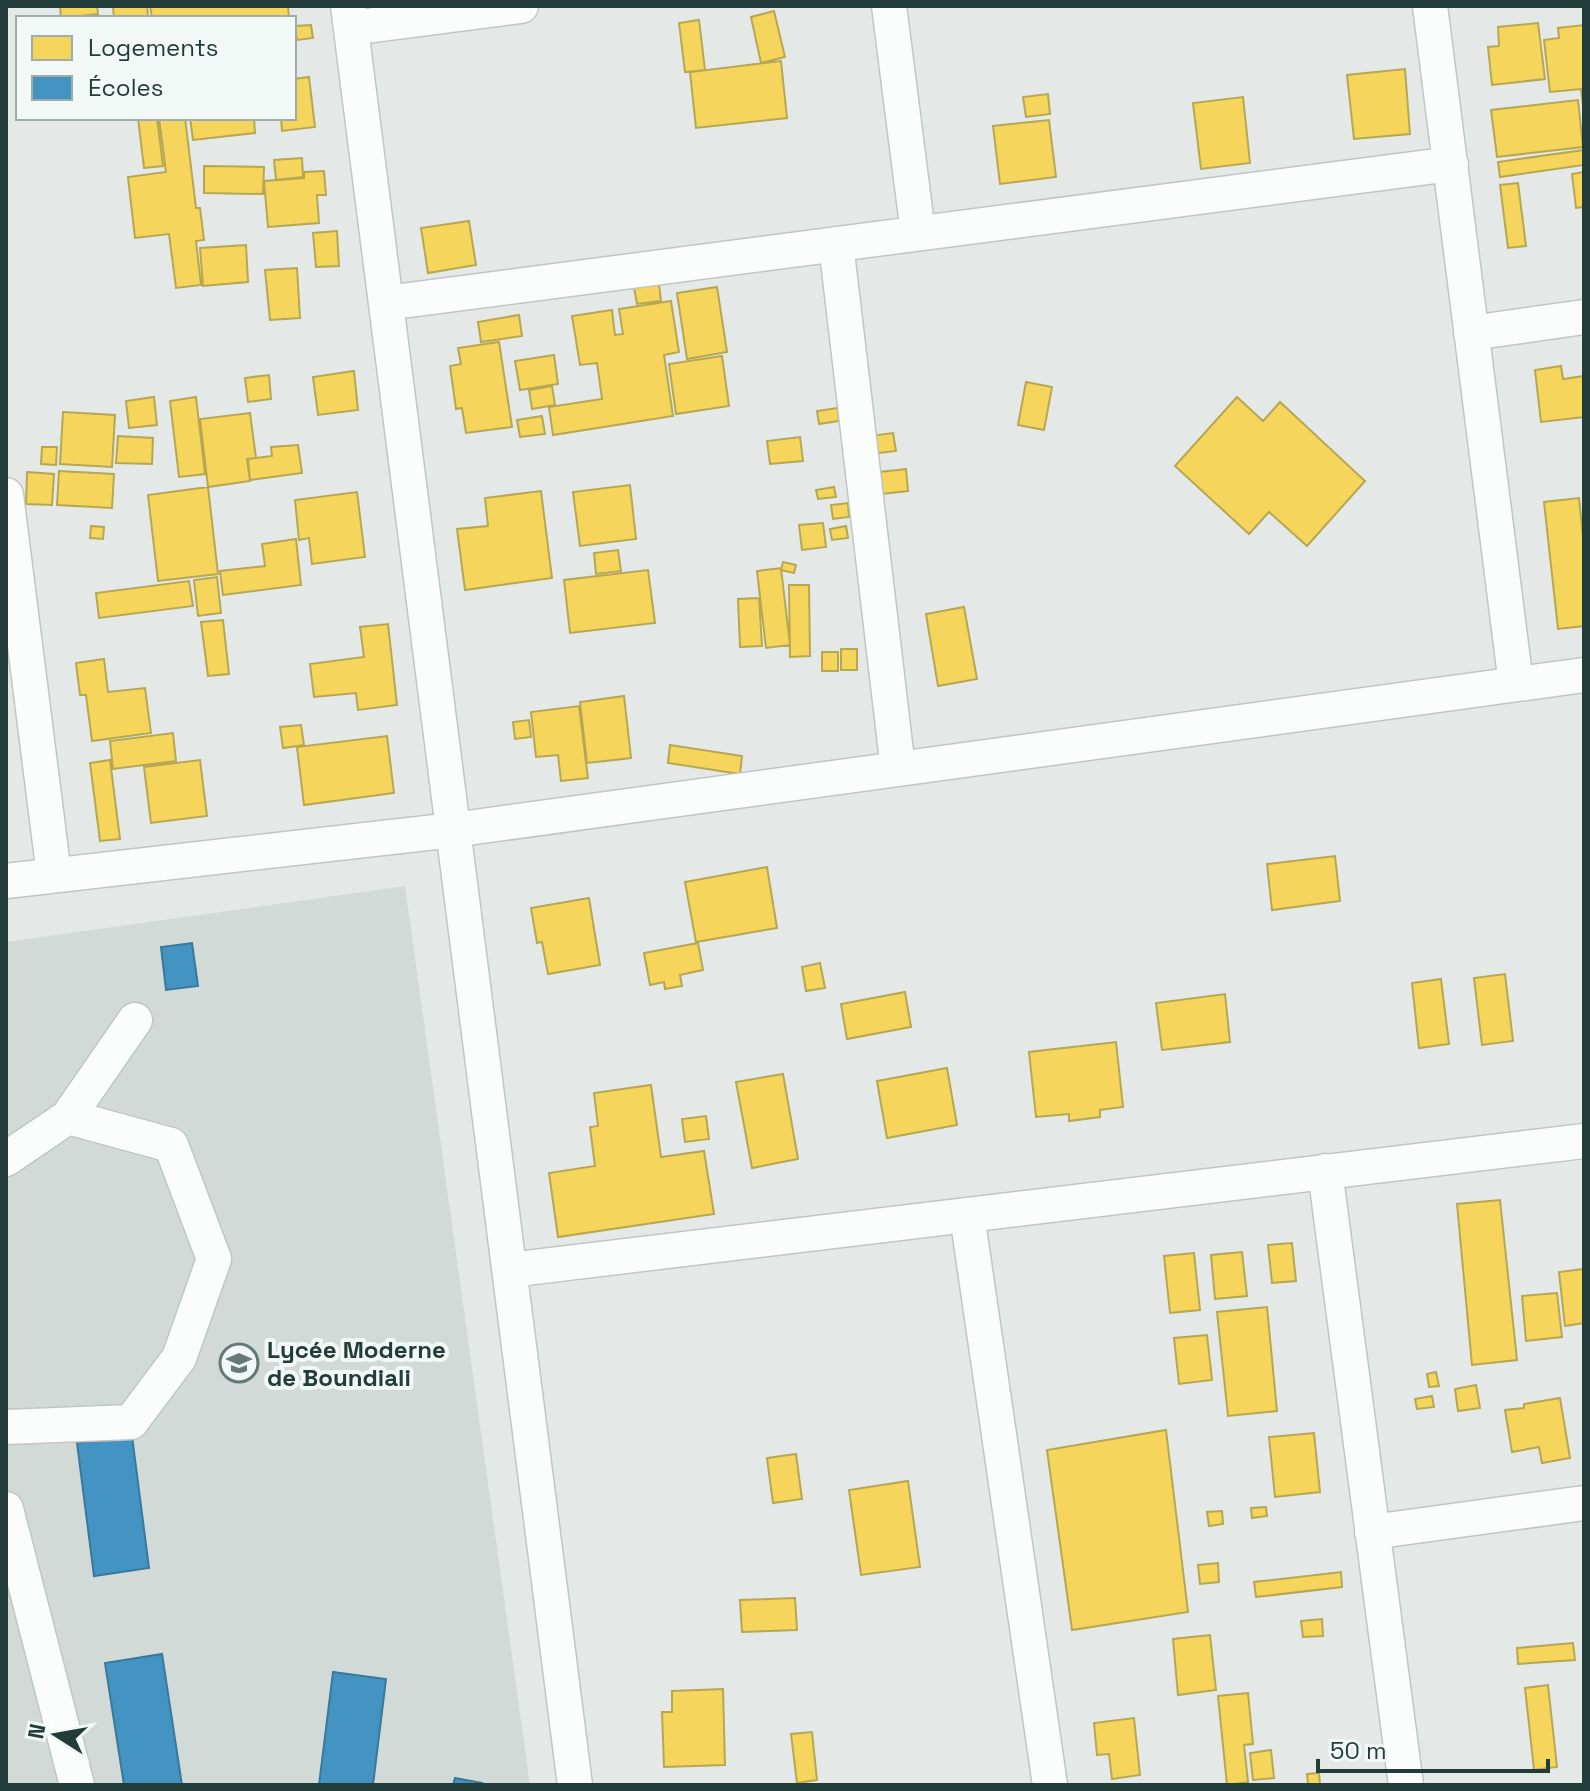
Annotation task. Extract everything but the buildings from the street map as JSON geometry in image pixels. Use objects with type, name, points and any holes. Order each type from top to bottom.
[{"type":"street","points":[[521,6],[350,17],[575,1785]]},
{"type":"street","points":[[889,6],[918,233]]},
{"type":"street","points":[[1430,6],[1516,684]]},
{"type":"street","points":[[386,303],[1451,164]]},
{"type":"street","points":[[836,244],[898,769]]},
{"type":"street","points":[[1471,333],[1584,317]]},
{"type":"street","points":[[6,495],[54,875]]},
{"type":"street","points":[[6,881],[453,830],[1584,675]]},
{"type":"street","points":[[6,1159],[68,1117],[135,1020]]},
{"type":"street","points":[[6,1427],[131,1422],[179,1358],[214,1259],[171,1145],[68,1117]]},
{"type":"street","points":[[509,1270],[1584,1141]]},
{"type":"street","points":[[1325,1171],[1406,1785]]},
{"type":"street","points":[[967,1215],[1050,1785]]},
{"type":"street","points":[[1372,1532],[1584,1503]]},
{"type":"street","points":[[6,1509],[77,1785]]},
{"type":"shaded area","name":"Lycée Moderne de Boundiali","points":[[405,886],[530,1785],[6,1785],[6,942]]},
{"type":"place","name":"Lycée Moderne de Boundiali","points":[[239,1363]]}]
